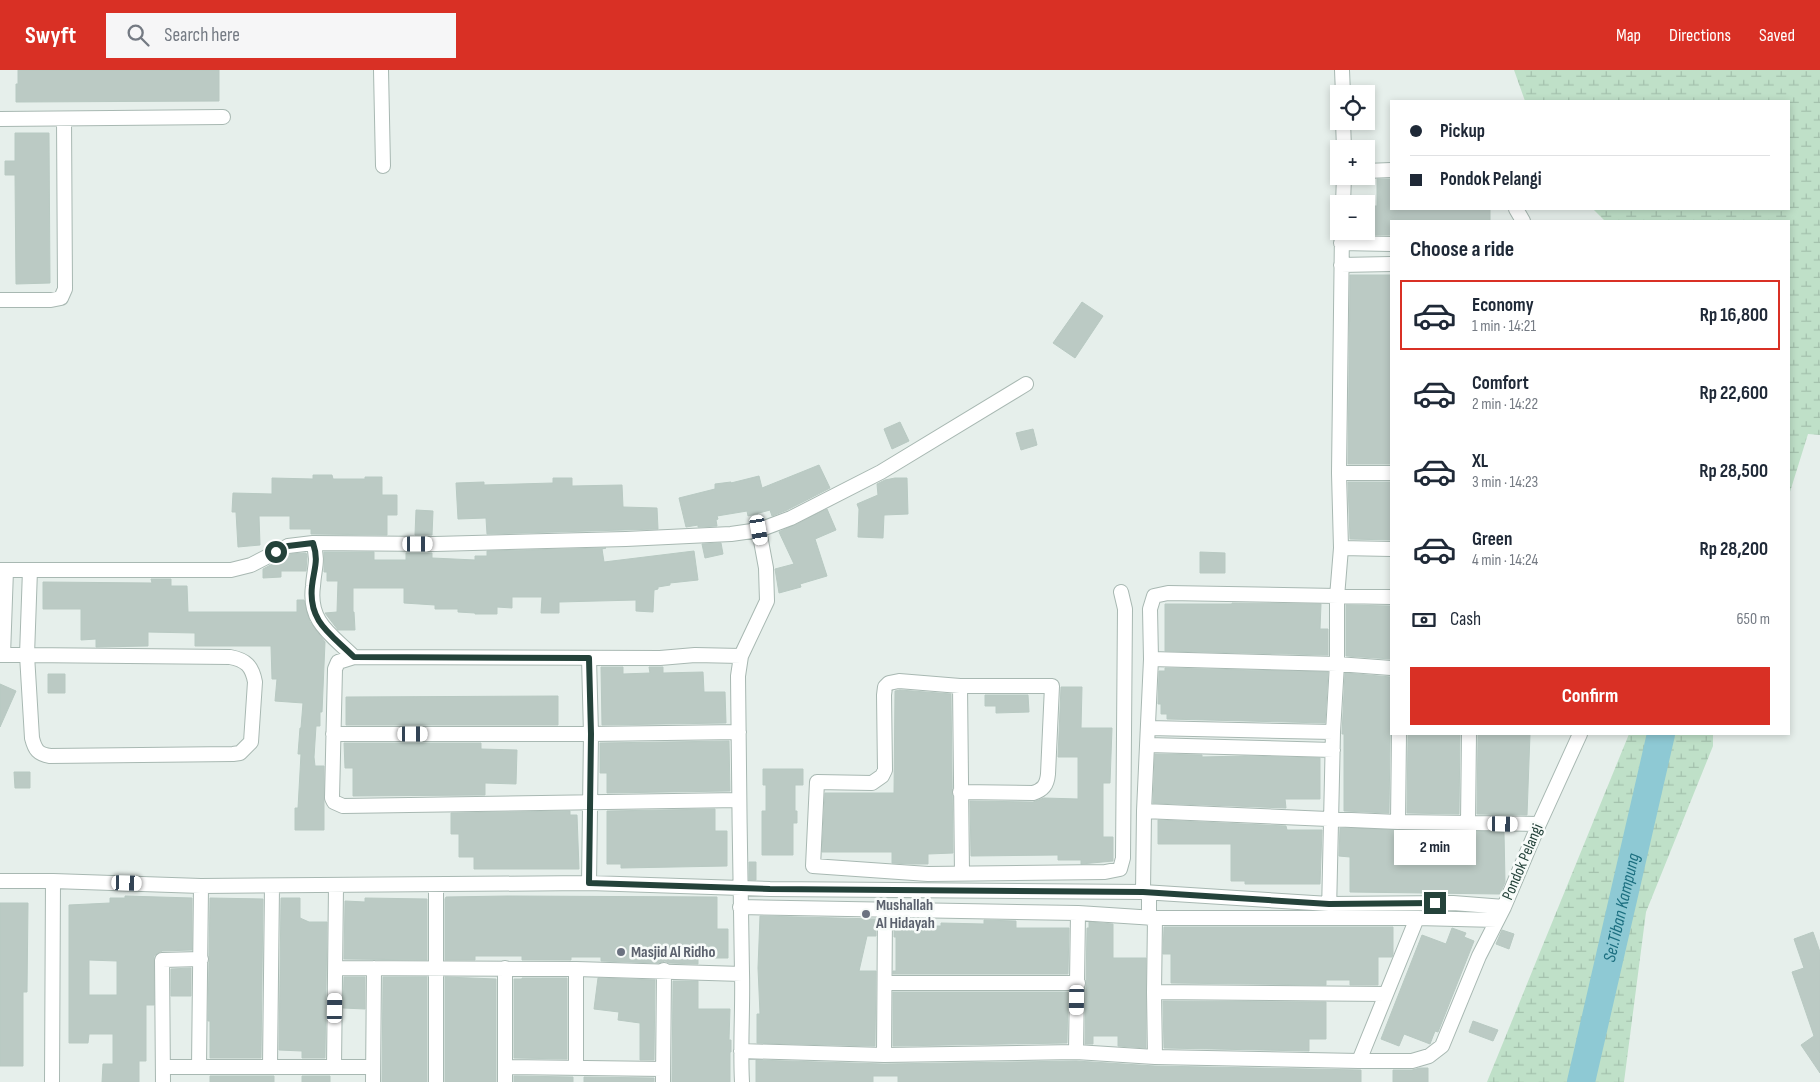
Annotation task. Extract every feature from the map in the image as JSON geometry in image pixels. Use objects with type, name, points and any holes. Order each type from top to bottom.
[{"type":"street","points":[[381,70],[383,166]]},
{"type":"street","points":[[1342,70],[1343,85]]},
{"type":"street","points":[[0,120],[223,116]]},
{"type":"street","points":[[0,300],[51,300],[61,298],[65,289],[64,119]]},
{"type":"street","points":[[1375,171],[1390,170]]},
{"type":"street","points":[[1329,911],[1333,732],[1341,548],[1339,473],[1342,240]]},
{"type":"street","points":[[1363,240],[1390,244]]},
{"type":"street","points":[[1340,266],[1390,264]]},
{"type":"street","points":[[30,570],[27,655],[32,738],[34,747],[41,754],[50,756],[240,753],[251,742],[255,682],[249,664],[240,659],[230,658],[27,655],[1,655],[5,608],[3,570],[30,570],[231,570],[251,565],[288,546],[313,543],[435,544],[626,539],[731,534],[759,530],[791,518],[881,472],[1026,384]]},
{"type":"street","points":[[1339,473],[1390,473]]},
{"type":"street","points":[[742,1082],[740,1052],[742,974],[738,676],[741,656],[766,601],[766,568],[759,530]]},
{"type":"street","points":[[313,543],[317,556],[312,585],[314,613],[318,621],[354,657]]},
{"type":"street","points":[[1341,548],[1390,550]]},
{"type":"street","points":[[960,792],[1033,794],[1045,786],[1048,774],[1052,686],[960,686],[899,680],[889,682],[885,687],[884,695],[885,770],[882,776],[872,782],[818,782],[813,866],[928,874],[1113,872],[1120,869],[1122,864],[1125,609],[1121,592]]},
{"type":"street","points":[[1155,1057],[1152,918],[1146,892],[1144,811],[1149,728],[1150,609],[1154,596],[1160,594],[1390,597]]},
{"type":"street","points":[[5,608],[28,606]]},
{"type":"street","points":[[739,800],[343,806],[334,802],[332,798],[336,664],[342,660],[354,657],[660,658],[695,655],[741,656]]},
{"type":"street","points":[[589,658],[591,734],[589,883]]},
{"type":"street","points":[[1151,660],[1337,664],[1390,668]]},
{"type":"street","points":[[960,686],[962,874]]},
{"type":"street","points":[[1149,728],[1333,732]]},
{"type":"street","points":[[334,734],[739,732]]},
{"type":"street","points":[[1398,822],[1399,735]]},
{"type":"street","points":[[1468,823],[1469,735]]},
{"type":"street","name":"Pondok Pelangi","points":[[0,881],[201,886],[589,883],[740,888],[1146,892],[1329,911],[1453,903],[1504,907],[1580,735]]},
{"type":"street","points":[[1148,745],[1333,750]]},
{"type":"street","points":[[1144,811],[1398,822],[1539,824]]},
{"type":"street","points":[[928,874],[928,889]]},
{"type":"street","points":[[52,1082],[53,881]]},
{"type":"street","points":[[436,885],[436,1082]]},
{"type":"street","points":[[199,1068],[201,886]]},
{"type":"street","points":[[270,1068],[272,886]]},
{"type":"street","points":[[334,1068],[336,886]]},
{"type":"street","points":[[740,907],[1078,913],[1152,918],[1329,911],[1416,918],[1496,920]]},
{"type":"street","points":[[740,1052],[884,1054],[1076,1052],[1155,1057],[1359,1061],[1421,1059],[1436,1052],[1442,1046],[1479,956],[1504,907]]},
{"type":"street","points":[[884,1054],[885,911]]},
{"type":"street","points":[[1076,1052],[1078,913]]},
{"type":"street","points":[[1359,1061],[1416,918]]},
{"type":"street","points":[[163,1082],[162,960],[201,959]]},
{"type":"street","points":[[336,968],[664,970],[742,974]]},
{"type":"street","points":[[372,1082],[374,968]]},
{"type":"street","points":[[505,968],[505,1082]]},
{"type":"street","points":[[576,969],[576,1068]]},
{"type":"street","points":[[505,1068],[576,1068],[663,1075],[664,970]]},
{"type":"street","points":[[884,983],[1078,983]]},
{"type":"street","points":[[1154,992],[1386,994]]},
{"type":"street","points":[[164,1067],[372,1068]]},
{"type":"green space","points":[[1514,70],[1820,70],[1820,435],[1808,434],[1790,492],[1790,220],[1604,220],[1594,210],[1790,210],[1790,100],[1525,100]]},
{"type":"green space","points":[[1629,735],[1713,735],[1713,746],[1646,912],[1624,1082],[1487,1082]]},
{"type":"building","points":[[18,70],[219,70],[219,101],[16,102]]},
{"type":"building","points":[[15,133],[49,133],[50,283],[16,284],[15,175],[5,175],[5,161],[15,161]]},
{"type":"building","points":[[1377,179],[1390,179],[1390,210],[1490,210],[1490,220],[1390,220],[1390,235],[1375,235],[1375,206],[1377,206]]},
{"type":"building","points":[[1350,275],[1390,275],[1390,464],[1348,464]]},
{"type":"building","points":[[1082,302],[1103,316],[1075,358],[1053,343]]},
{"type":"building","points":[[900,422],[909,441],[892,449],[884,429]]},
{"type":"building","points":[[1033,429],[1037,445],[1021,450],[1016,433]]},
{"type":"building","points":[[819,465],[830,488],[787,510],[772,516],[770,510],[748,516],[747,511],[717,516],[717,526],[698,527],[698,525],[686,527],[679,498],[715,489],[715,484],[731,483],[759,476],[762,488]]},
{"type":"building","points":[[313,475],[332,475],[333,479],[382,477],[382,495],[397,495],[397,515],[387,515],[387,535],[311,534],[311,529],[290,529],[290,516],[259,516],[260,545],[238,547],[236,512],[232,512],[233,493],[272,494],[272,478],[313,479]]},
{"type":"building","points":[[553,478],[572,478],[572,486],[622,485],[623,507],[657,508],[658,529],[487,534],[486,518],[458,519],[456,483],[484,482],[484,485],[553,483]]},
{"type":"building","points":[[895,478],[907,478],[908,514],[884,515],[883,538],[858,537],[859,509],[857,504],[878,495],[877,484]]},
{"type":"building","points":[[1348,482],[1390,482],[1390,540],[1350,539]]},
{"type":"building","points":[[827,509],[836,530],[815,539],[827,576],[800,584],[801,587],[779,593],[775,569],[794,564],[779,532]]},
{"type":"building","points":[[416,510],[433,511],[432,535],[415,535]]},
{"type":"building","points":[[721,543],[723,554],[705,558],[702,544]]},
{"type":"building","points":[[606,548],[602,549],[604,562],[694,551],[698,580],[670,583],[670,585],[658,587],[658,589],[654,590],[653,612],[636,611],[636,600],[559,602],[559,613],[541,613],[542,597],[512,597],[512,608],[497,607],[497,614],[475,614],[458,612],[458,609],[435,609],[435,605],[404,603],[404,588],[353,588],[355,630],[338,630],[325,613],[337,612],[338,581],[327,581],[327,572],[324,572],[324,552],[374,552],[374,560],[406,560],[406,553],[432,553],[432,558],[475,560],[475,556],[487,556],[487,551]]},
{"type":"building","points":[[1200,552],[1225,553],[1225,573],[1200,573]]},
{"type":"building","points":[[306,553],[306,571],[281,571],[281,577],[263,578],[263,569],[291,554]]},
{"type":"building","points":[[151,579],[171,579],[171,586],[187,586],[188,612],[297,612],[297,600],[304,600],[310,622],[325,642],[322,712],[320,712],[320,726],[316,726],[314,757],[315,766],[324,766],[324,830],[295,830],[295,808],[298,808],[301,754],[298,754],[303,703],[275,701],[277,679],[272,679],[271,646],[195,646],[195,633],[148,632],[148,646],[96,647],[96,639],[81,640],[81,609],[43,609],[43,582],[152,583]]},
{"type":"building","points":[[1165,604],[1321,604],[1320,629],[1328,629],[1328,655],[1165,651]]},
{"type":"building","points":[[1346,605],[1390,606],[1390,659],[1346,656]]},
{"type":"building","points":[[601,667],[623,667],[623,674],[650,673],[649,667],[663,667],[663,673],[703,672],[704,692],[725,692],[726,723],[602,725]]},
{"type":"building","points":[[1165,668],[1328,672],[1325,723],[1167,719],[1167,714],[1161,714],[1161,704],[1158,704],[1159,671],[1165,671]]},
{"type":"building","points":[[1345,673],[1390,677],[1389,813],[1344,811],[1344,734],[1342,734]]},
{"type":"building","points":[[48,674],[65,674],[65,693],[48,693]]},
{"type":"building","points":[[0,684],[16,691],[0,727]]},
{"type":"building","points":[[1061,687],[1082,687],[1081,728],[1112,728],[1110,783],[1103,783],[1103,837],[1113,837],[1113,861],[1081,864],[1081,860],[1058,860],[1058,855],[971,856],[970,801],[1033,802],[1044,798],[1078,799],[1078,757],[1058,757]]},
{"type":"building","points":[[895,691],[951,694],[953,853],[928,854],[928,864],[912,864],[892,863],[892,852],[822,852],[825,793],[894,793]]},
{"type":"building","points":[[985,695],[1028,695],[1029,712],[996,713],[996,706],[985,706]]},
{"type":"building","points":[[558,696],[558,725],[346,725],[346,697]]},
{"type":"building","points":[[1408,735],[1460,735],[1459,814],[1407,813]]},
{"type":"building","points":[[1478,735],[1530,735],[1527,815],[1477,814]]},
{"type":"building","points":[[729,741],[730,791],[607,793],[607,773],[600,773],[600,743]]},
{"type":"building","points":[[344,743],[481,743],[481,749],[517,750],[516,784],[485,783],[485,795],[353,796],[353,768],[345,768]]},
{"type":"building","points":[[1155,754],[1202,755],[1202,757],[1320,758],[1320,799],[1285,799],[1286,808],[1153,803]]},
{"type":"building","points":[[763,769],[803,769],[803,785],[795,785],[797,823],[793,823],[793,855],[762,855],[762,811],[766,811],[766,785],[763,785]]},
{"type":"building","points":[[14,772],[30,772],[30,788],[15,788]]},
{"type":"building","points":[[715,809],[715,831],[727,831],[727,866],[621,868],[621,864],[607,864],[607,811]]},
{"type":"building","points":[[570,811],[570,815],[577,815],[579,869],[474,869],[474,857],[459,857],[459,834],[451,834],[451,813]]},
{"type":"building","points":[[1158,820],[1286,826],[1287,830],[1322,830],[1320,884],[1245,884],[1245,881],[1231,881],[1231,844],[1158,844]]},
{"type":"building","points":[[1340,828],[1504,832],[1505,882],[1500,894],[1350,892],[1350,857],[1339,856]]},
{"type":"building","points":[[749,862],[756,862],[756,880],[749,880]]},
{"type":"building","points":[[125,896],[192,898],[192,950],[162,951],[154,956],[154,1005],[146,1005],[146,1061],[139,1061],[139,1082],[102,1082],[103,1064],[113,1064],[113,1034],[89,1034],[88,1043],[69,1043],[69,905],[110,903],[110,898],[125,898]],"holes":[[[89,960],[117,961],[117,995],[89,995]]]},
{"type":"building","points":[[446,897],[717,897],[717,929],[728,929],[728,958],[698,958],[698,964],[669,963],[665,961],[659,963],[601,961],[601,957],[571,957],[571,960],[522,960],[522,956],[475,956],[475,960],[445,960]]},
{"type":"building","points":[[210,898],[263,899],[261,1058],[210,1058],[210,1021],[208,1021]]},
{"type":"building","points":[[281,898],[300,898],[300,918],[309,922],[327,922],[325,1058],[302,1058],[302,1051],[279,1050]]},
{"type":"building","points":[[365,898],[427,899],[427,960],[344,959],[345,901],[365,902]]},
{"type":"building","points":[[0,903],[28,903],[27,992],[23,992],[23,1066],[0,1066]]},
{"type":"building","points":[[760,916],[876,919],[876,936],[867,936],[859,971],[876,971],[875,1046],[757,1043],[757,1014],[760,1014],[758,968]]},
{"type":"building","points":[[984,920],[1016,921],[1016,928],[1069,928],[1068,974],[893,974],[893,971],[896,971],[894,924],[941,926],[941,923],[984,924]]},
{"type":"building","points":[[1089,922],[1113,924],[1113,958],[1146,958],[1146,1048],[1118,1046],[1118,1036],[1093,1036],[1093,1044],[1085,1044],[1087,928],[1089,928]]},
{"type":"building","points":[[1164,927],[1393,927],[1393,954],[1392,957],[1378,957],[1378,985],[1350,985],[1350,980],[1326,980],[1326,985],[1171,983],[1171,954],[1163,954]]},
{"type":"building","points":[[1452,928],[1466,933],[1464,937],[1474,941],[1438,1032],[1435,1031],[1430,1044],[1404,1034],[1399,1046],[1381,1039],[1422,935],[1446,944]]},
{"type":"building","points":[[1502,930],[1514,934],[1509,949],[1496,944]]},
{"type":"building","points":[[1813,932],[1820,952],[1820,1073],[1801,1045],[1814,1036],[1792,972],[1804,968],[1794,939]]},
{"type":"building","points":[[191,968],[191,996],[171,996],[171,969]]},
{"type":"building","points":[[344,977],[365,977],[365,1009],[343,1008]]},
{"type":"building","points":[[383,977],[427,977],[427,1082],[382,1082]]},
{"type":"building","points":[[445,977],[496,979],[496,1082],[445,1082]]},
{"type":"building","points":[[567,978],[567,1059],[514,1058],[514,979]]},
{"type":"building","points":[[598,978],[655,980],[654,1060],[640,1060],[640,1023],[618,1020],[619,1012],[594,1009]]},
{"type":"building","points":[[673,981],[698,981],[698,1009],[730,1009],[730,1082],[672,1082]]},
{"type":"building","points":[[893,992],[1068,992],[1067,1043],[893,1046]]},
{"type":"building","points":[[1163,1001],[1326,1002],[1326,1039],[1309,1039],[1309,1051],[1164,1048]]},
{"type":"building","points":[[1473,1021],[1498,1030],[1493,1041],[1469,1032]]},
{"type":"building","points":[[756,1060],[884,1064],[1076,1061],[1155,1066],[1361,1070],[1361,1082],[898,1082],[898,1076],[873,1076],[873,1082],[756,1082]]},
{"type":"building","points":[[1428,1068],[1428,1082],[1393,1082],[1393,1070]]},
{"type":"building","points":[[210,1076],[274,1076],[274,1082],[210,1082]]},
{"type":"building","points":[[302,1076],[330,1076],[330,1082],[302,1082]]},
{"type":"building","points":[[514,1076],[573,1077],[573,1082],[514,1082]]},
{"type":"building","points":[[584,1077],[654,1078],[654,1082],[584,1082]]},
{"type":"waterway","name":"Sei.Tiban Kampung","points":[[1581,1082],[1661,735]]},
{"type":"place","name":"Mushallah Al Hidayah","points":[[866,914]]},
{"type":"place","name":"Masjid Al Ridho","points":[[621,952]]},
{"type":"route","points":[[276,552],[288,546],[313,543],[317,556],[316,572],[312,585],[314,613],[318,621],[354,657],[589,658],[591,734],[589,883],[770,889],[1143,892],[1329,904],[1435,903]]}]
